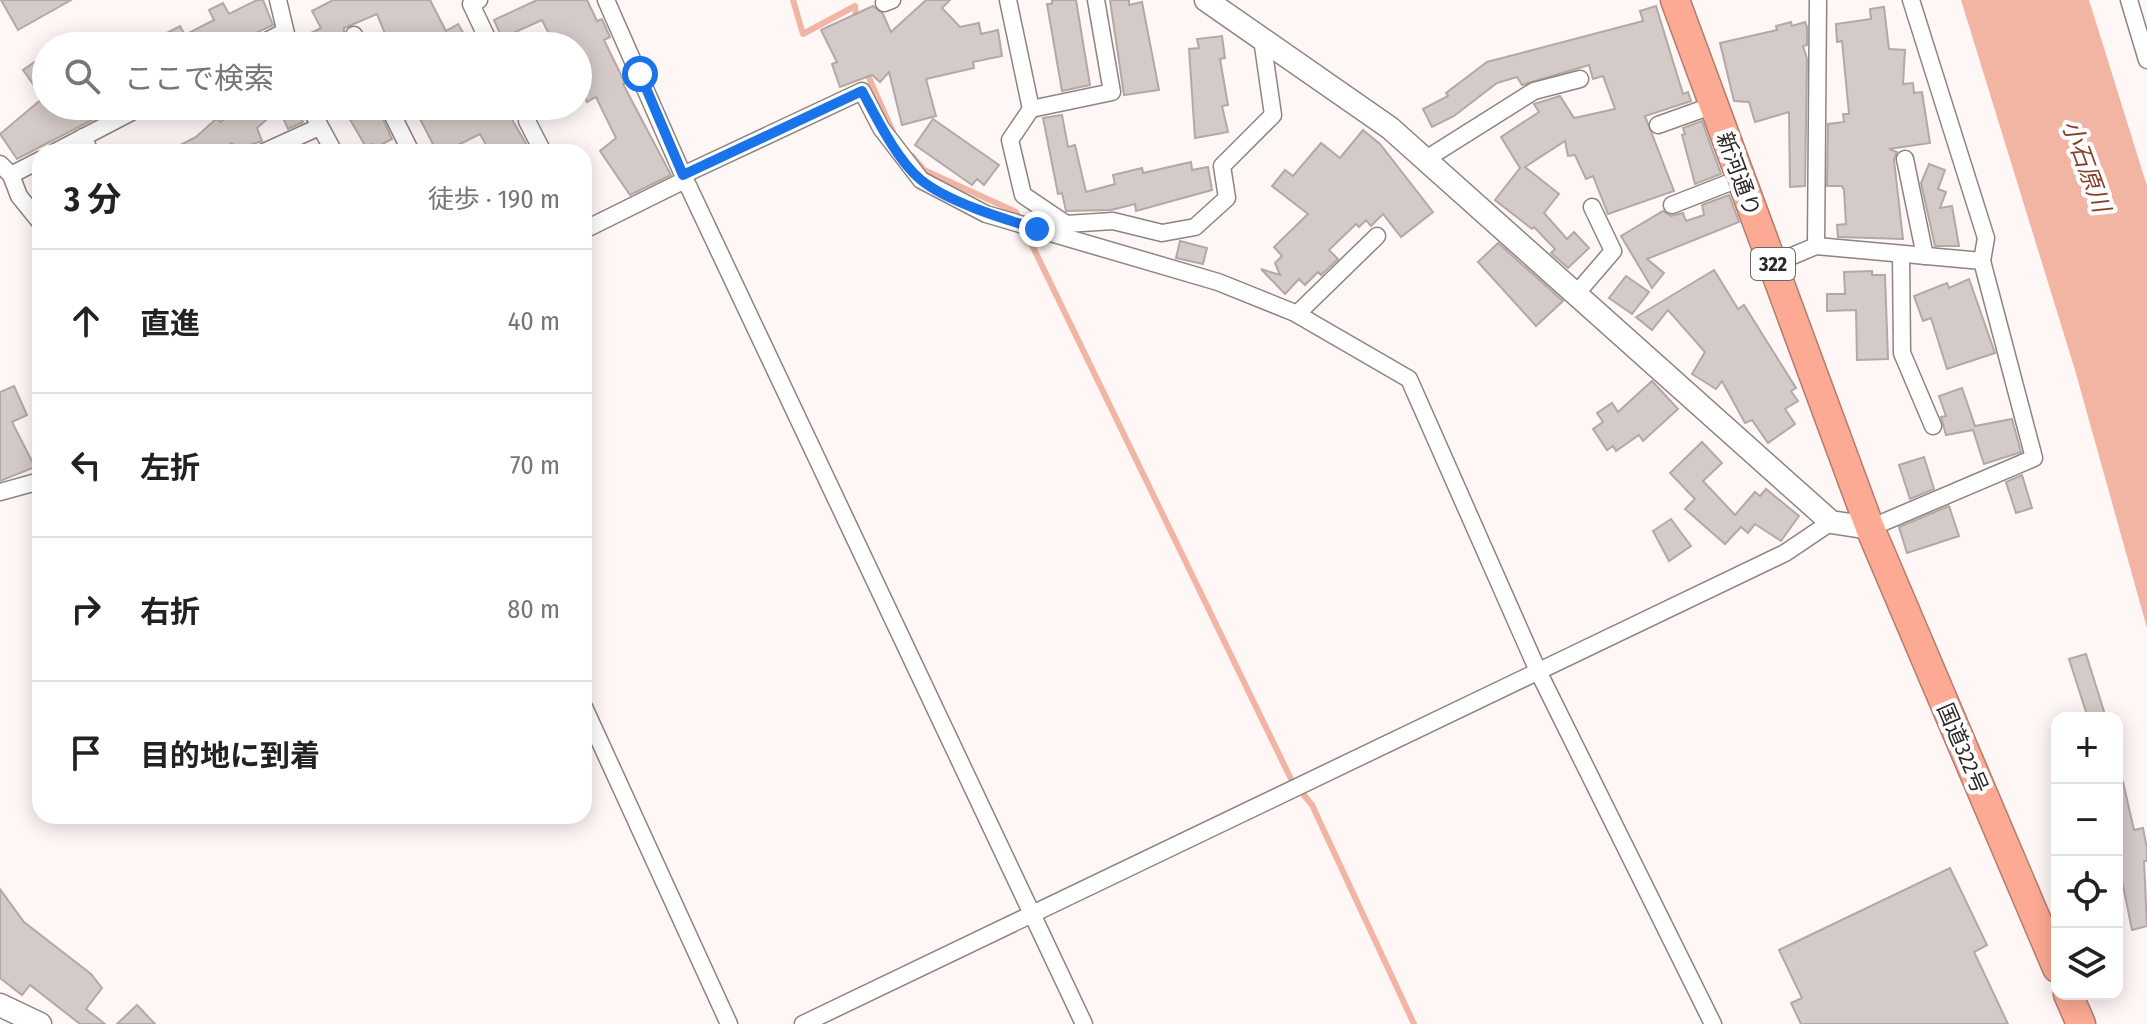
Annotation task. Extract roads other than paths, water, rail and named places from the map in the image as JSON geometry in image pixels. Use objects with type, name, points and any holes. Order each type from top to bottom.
[{"type":"highway","name":"新河通り","points":[[1675,0],[1870,528]]},
{"type":"highway","name":"国道322号","points":[[1870,528],[2051,954]]},
{"type":"highway","points":[[2071,1000],[2081,1024]]},
{"type":"street","points":[[278,0],[285,32]]},
{"type":"street","points":[[479,0],[471,4],[484,32]]},
{"type":"street","points":[[606,0],[684,177],[1084,1024]]},
{"type":"street","points":[[1008,0],[1031,109]]},
{"type":"street","points":[[1096,0],[1112,92],[1031,109],[1010,140],[1023,195],[1066,224],[1113,221],[1162,233],[1195,227],[1227,198],[1222,166],[1273,115],[1262,39]]},
{"type":"street","points":[[1206,0],[1390,128],[1831,522],[1870,528],[2034,458],[1982,261],[1986,238],[1911,0]]},
{"type":"street","points":[[1816,246],[1818,0]]},
{"type":"street","points":[[2129,0],[2147,60]]},
{"type":"street","points":[[1426,159],[1534,91],[1580,79]]},
{"type":"street","points":[[592,226],[684,177],[862,91],[881,128],[921,180],[986,214],[1218,282],[1297,314],[1409,379],[1538,671],[1713,1024]]},
{"type":"street","points":[[1658,125],[1714,105]]},
{"type":"street","points":[[87,144],[123,120]]},
{"type":"street","points":[[317,120],[329,144]]},
{"type":"street","points":[[395,120],[407,144]]},
{"type":"street","points":[[527,121],[539,144]]},
{"type":"street","points":[[282,144],[319,127]]},
{"type":"street","points":[[1905,159],[1925,256]]},
{"type":"street","points":[[32,162],[4,171],[32,212]]},
{"type":"street","points":[[1672,205],[1741,178]]},
{"type":"street","points":[[1576,294],[1613,251],[1592,207]]},
{"type":"street","points":[[1297,314],[1377,236]]},
{"type":"street","points":[[1773,264],[1816,246],[1982,261]]},
{"type":"street","points":[[1901,254],[1902,353],[1933,426]]},
{"type":"street","points":[[0,492],[32,483]]},
{"type":"street","points":[[803,1024],[1785,553],[1831,522]]},
{"type":"street","points":[[592,724],[729,1024]]},
{"type":"street","points":[[0,1005],[40,1024]]},
{"type":"water","name":"小石原川","points":[[1961,0],[2089,0],[2147,186],[2147,628],[2075,370]]},
{"type":"waterway","points":[[793,0],[803,34],[855,6],[856,19]]},
{"type":"waterway","points":[[865,69],[893,132]]},
{"type":"waterway","points":[[912,156],[924,170],[1016,212],[1291,779],[1312,805],[1414,1024]]}]
